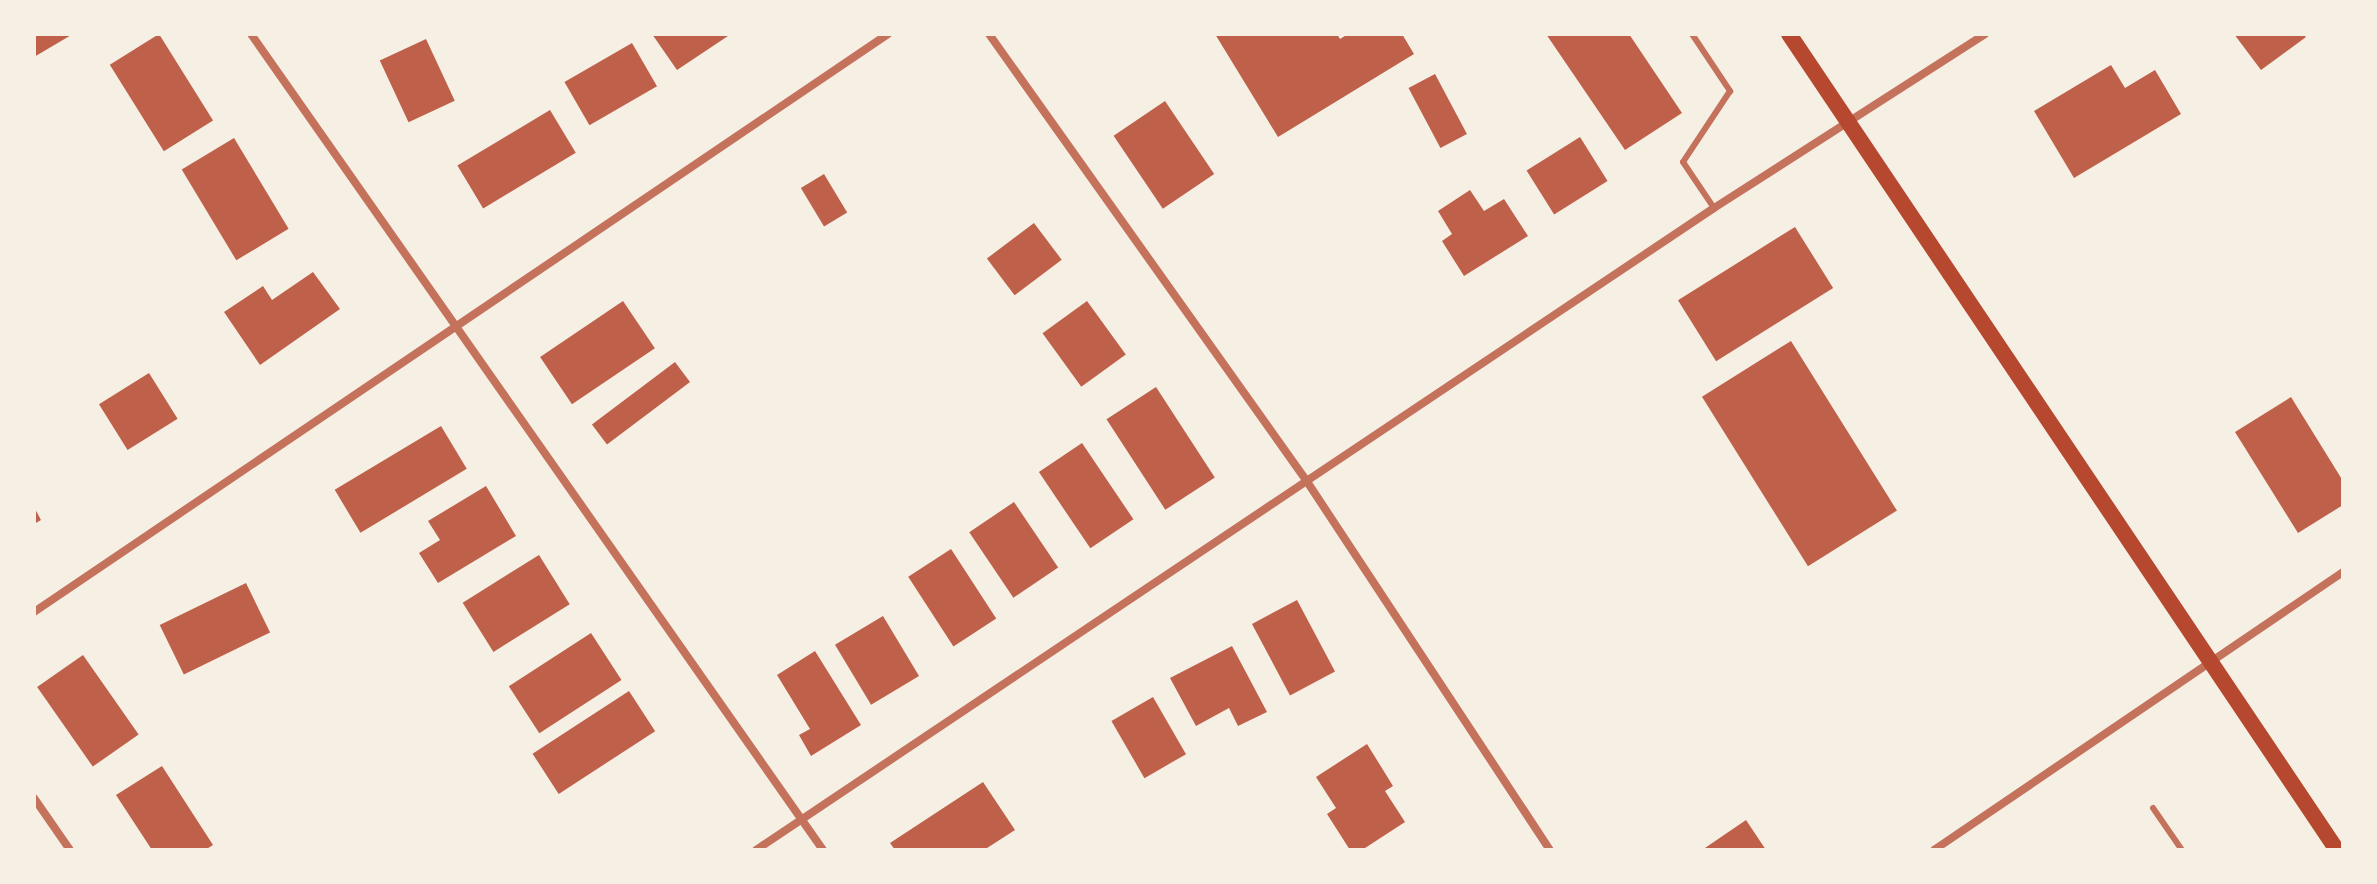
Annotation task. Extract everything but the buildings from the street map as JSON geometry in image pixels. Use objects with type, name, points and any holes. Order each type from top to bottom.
[{"type":"main road","points":[[1789,34],[1844,122],[2207,663],[2337,850]]},
{"type":"street","points":[[251,34],[823,850]]},
{"type":"street","points":[[34,612],[888,34]]},
{"type":"street","points":[[989,34],[1306,480],[1550,850]]},
{"type":"street","points":[[756,850],[1714,208],[1985,34]]},
{"type":"street","points":[[1934,850],[2343,572]]},
{"type":"street","points":[[34,798],[70,850]]},
{"type":"lane","points":[[1692,34],[1730,91],[1683,162],[1714,208]]},
{"type":"lane","points":[[2153,808],[2182,850]]}]
